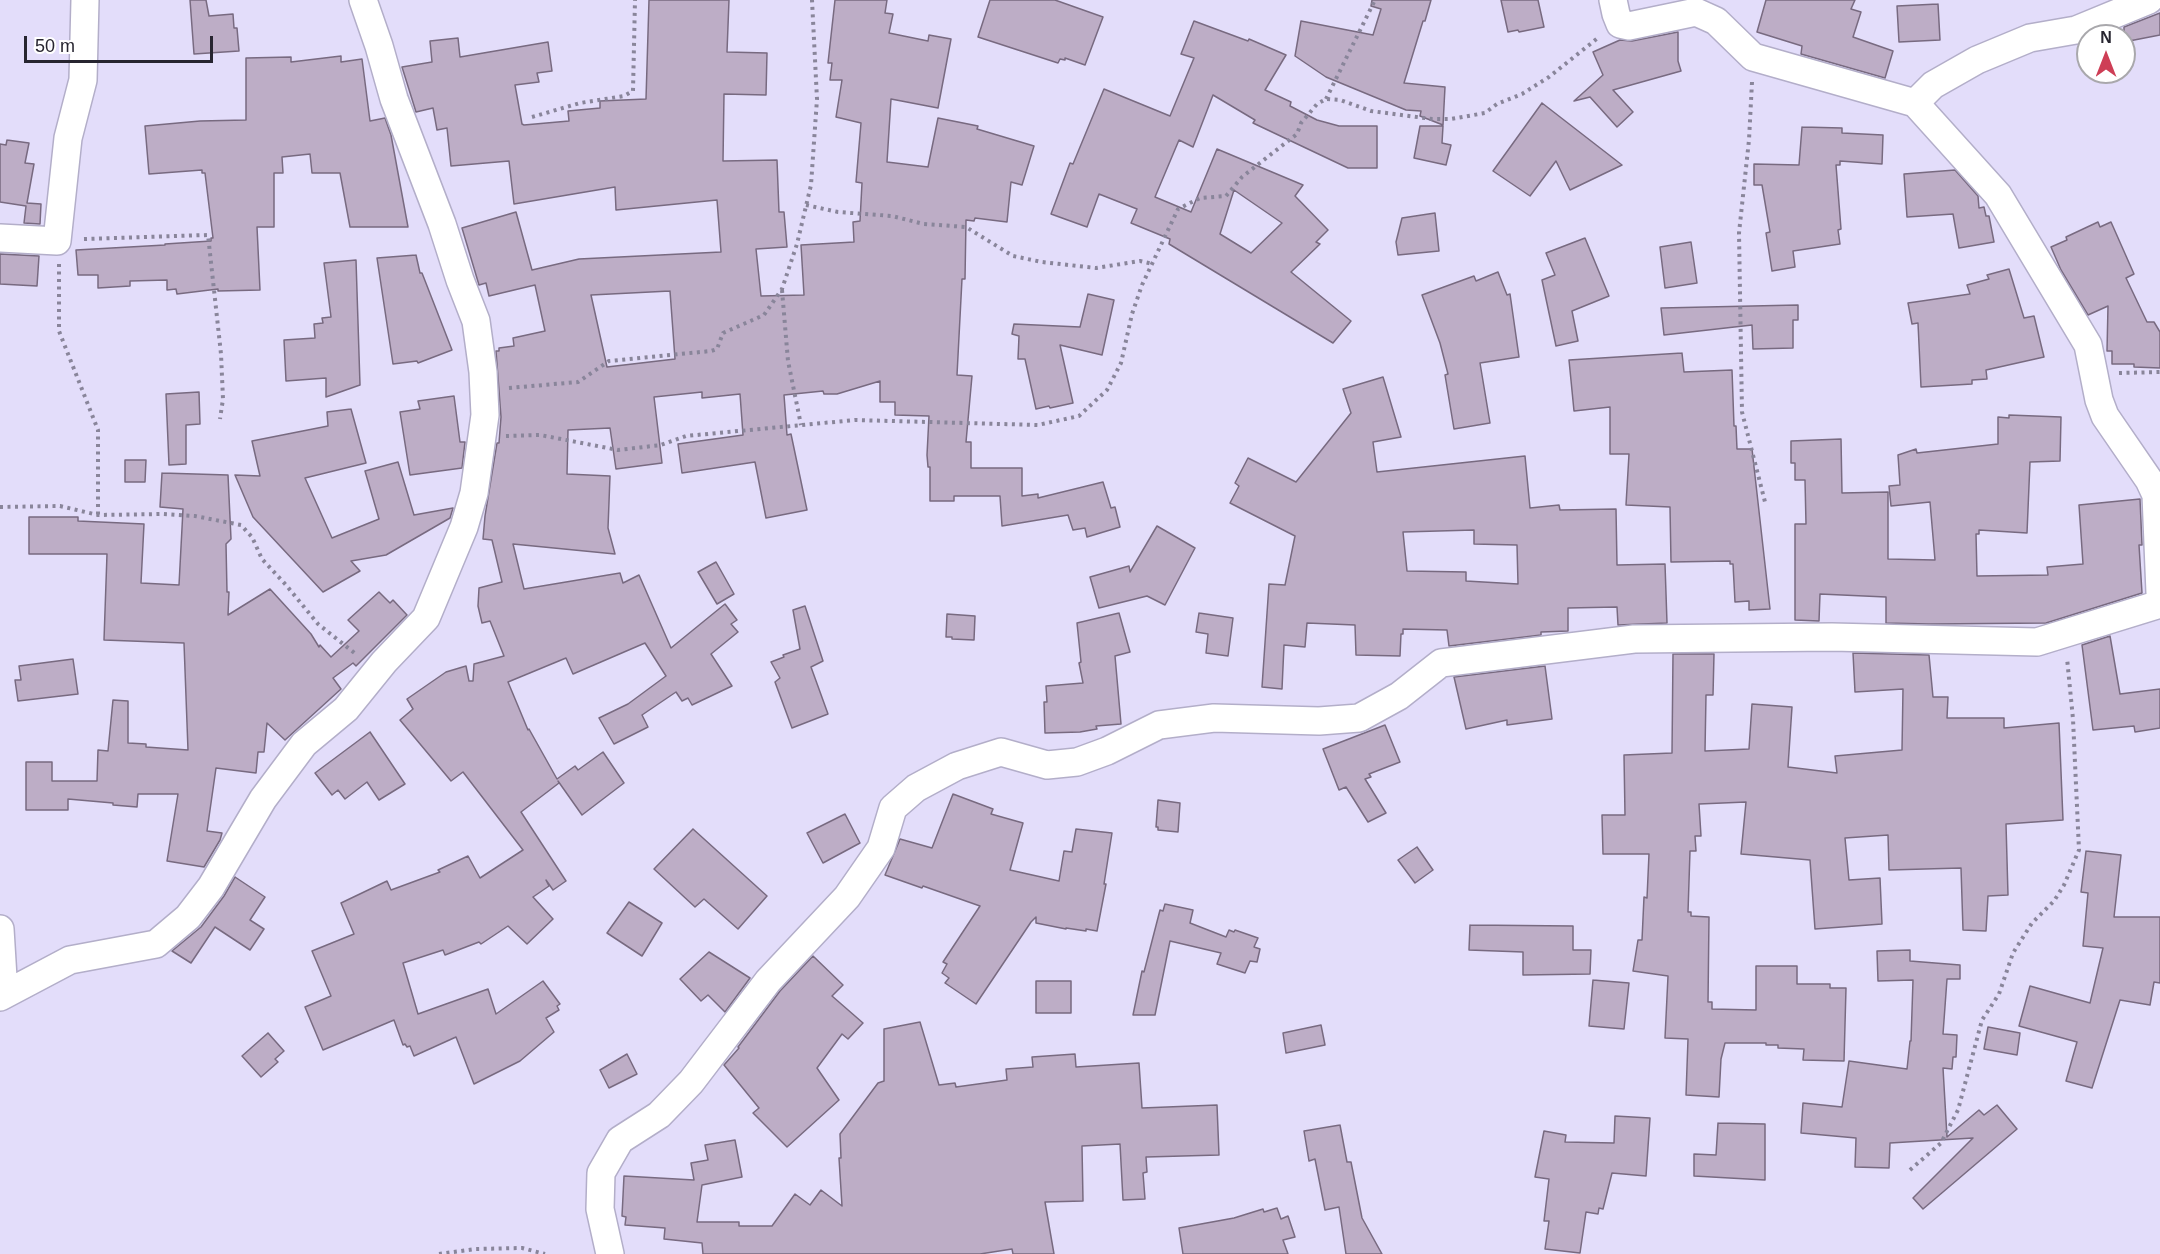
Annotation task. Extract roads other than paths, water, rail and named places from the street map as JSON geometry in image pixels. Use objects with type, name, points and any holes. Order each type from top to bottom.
[{"type":"street","points":[[0,238],[57,241],[68,138],[82,80],[85,0]]},
{"type":"street","points":[[0,929],[2,996],[70,960],[156,944],[188,917],[211,887],[263,799],[304,744],[346,709],[426,618],[464,527],[474,494],[485,414],[476,321],[394,99],[363,0]]},
{"type":"street","points":[[1915,103],[1933,85],[1977,60],[2030,38],[2076,30],[2149,0]]},
{"type":"street","points":[[1617,12],[1629,26],[1696,12],[1716,21],[1753,57],[1915,103],[1998,195],[2088,345],[2098,400],[2105,416],[2149,480],[2156,495],[2160,593]]},
{"type":"street","points":[[610,1254],[600,1209],[601,1173],[620,1140],[659,1115],[691,1082],[768,981],[847,897],[881,849],[893,808],[916,788],[957,766],[1001,752],[1047,765],[1077,762],[1107,751],[1159,725],[1170,723],[1214,718],[1319,721],[1359,718],[1399,696],[1441,663],[1634,639],[1832,637],[2037,642],[2160,604]]}]
